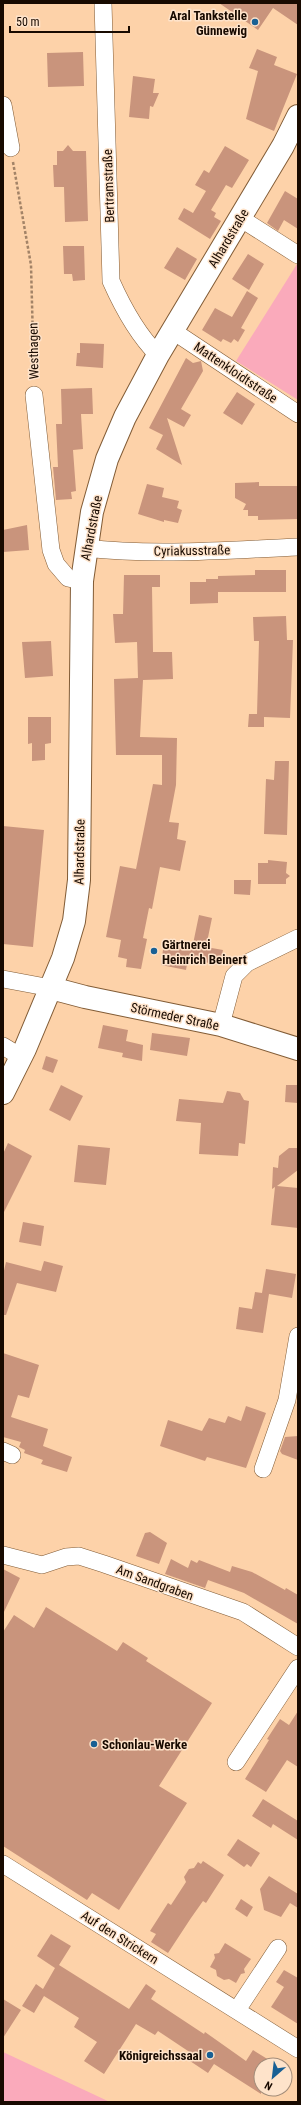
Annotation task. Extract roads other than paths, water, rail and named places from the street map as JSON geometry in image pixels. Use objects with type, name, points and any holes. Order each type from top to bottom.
[{"type":"main road","name":"Alhardstraße","points":[[3,1093],[21,1057],[51,988],[63,958],[74,921],[79,880],[82,758],[82,581],[85,548],[92,512],[107,459],[125,417],[158,355],[283,146],[298,116]]},
{"type":"main road","name":"Störmeder Straße","points":[[51,988],[85,997],[221,1025],[298,1049]]},
{"type":"street","name":"Bertramstraße","points":[[102,3],[111,280],[126,313],[145,342],[158,355]]},
{"type":"street","points":[[3,105],[11,148]]},
{"type":"street","points":[[240,218],[298,255]]},
{"type":"street","name":"Mattenkloidtstraße","points":[[173,331],[298,414]]},
{"type":"street","name":"Westhagen","points":[[34,395],[51,550],[56,564],[68,578],[82,581]]},
{"type":"street","name":"Cyriakusstraße","points":[[85,548],[106,551],[179,552],[298,547]]},
{"type":"street","points":[[221,1025],[234,976],[247,963],[298,938]]},
{"type":"street","points":[[3,980],[51,988]]},
{"type":"street","points":[[3,1046],[21,1057]]},
{"type":"street","points":[[263,1469],[287,1400],[298,1336]]},
{"type":"street","name":"Am Sandgraben","points":[[3,1555],[21,1561],[42,1564],[66,1557],[79,1556],[86,1558],[243,1612],[298,1647]]},
{"type":"street","points":[[236,1762],[298,1668]]},
{"type":"street","name":"Auf den Strickern","points":[[3,1864],[298,2049]]},
{"type":"street","points":[[237,2010],[278,1948]]},
{"type":"place","name":"Aral Tankstelle Günnewig","points":[[255,22]]},
{"type":"place","name":"Gärtnerei Heinrich Beinert","points":[[154,951]]},
{"type":"place","name":"Schonlau-Werke","points":[[94,1744]]},
{"type":"place","name":"Königreichssaal","points":[[210,2055]]}]
